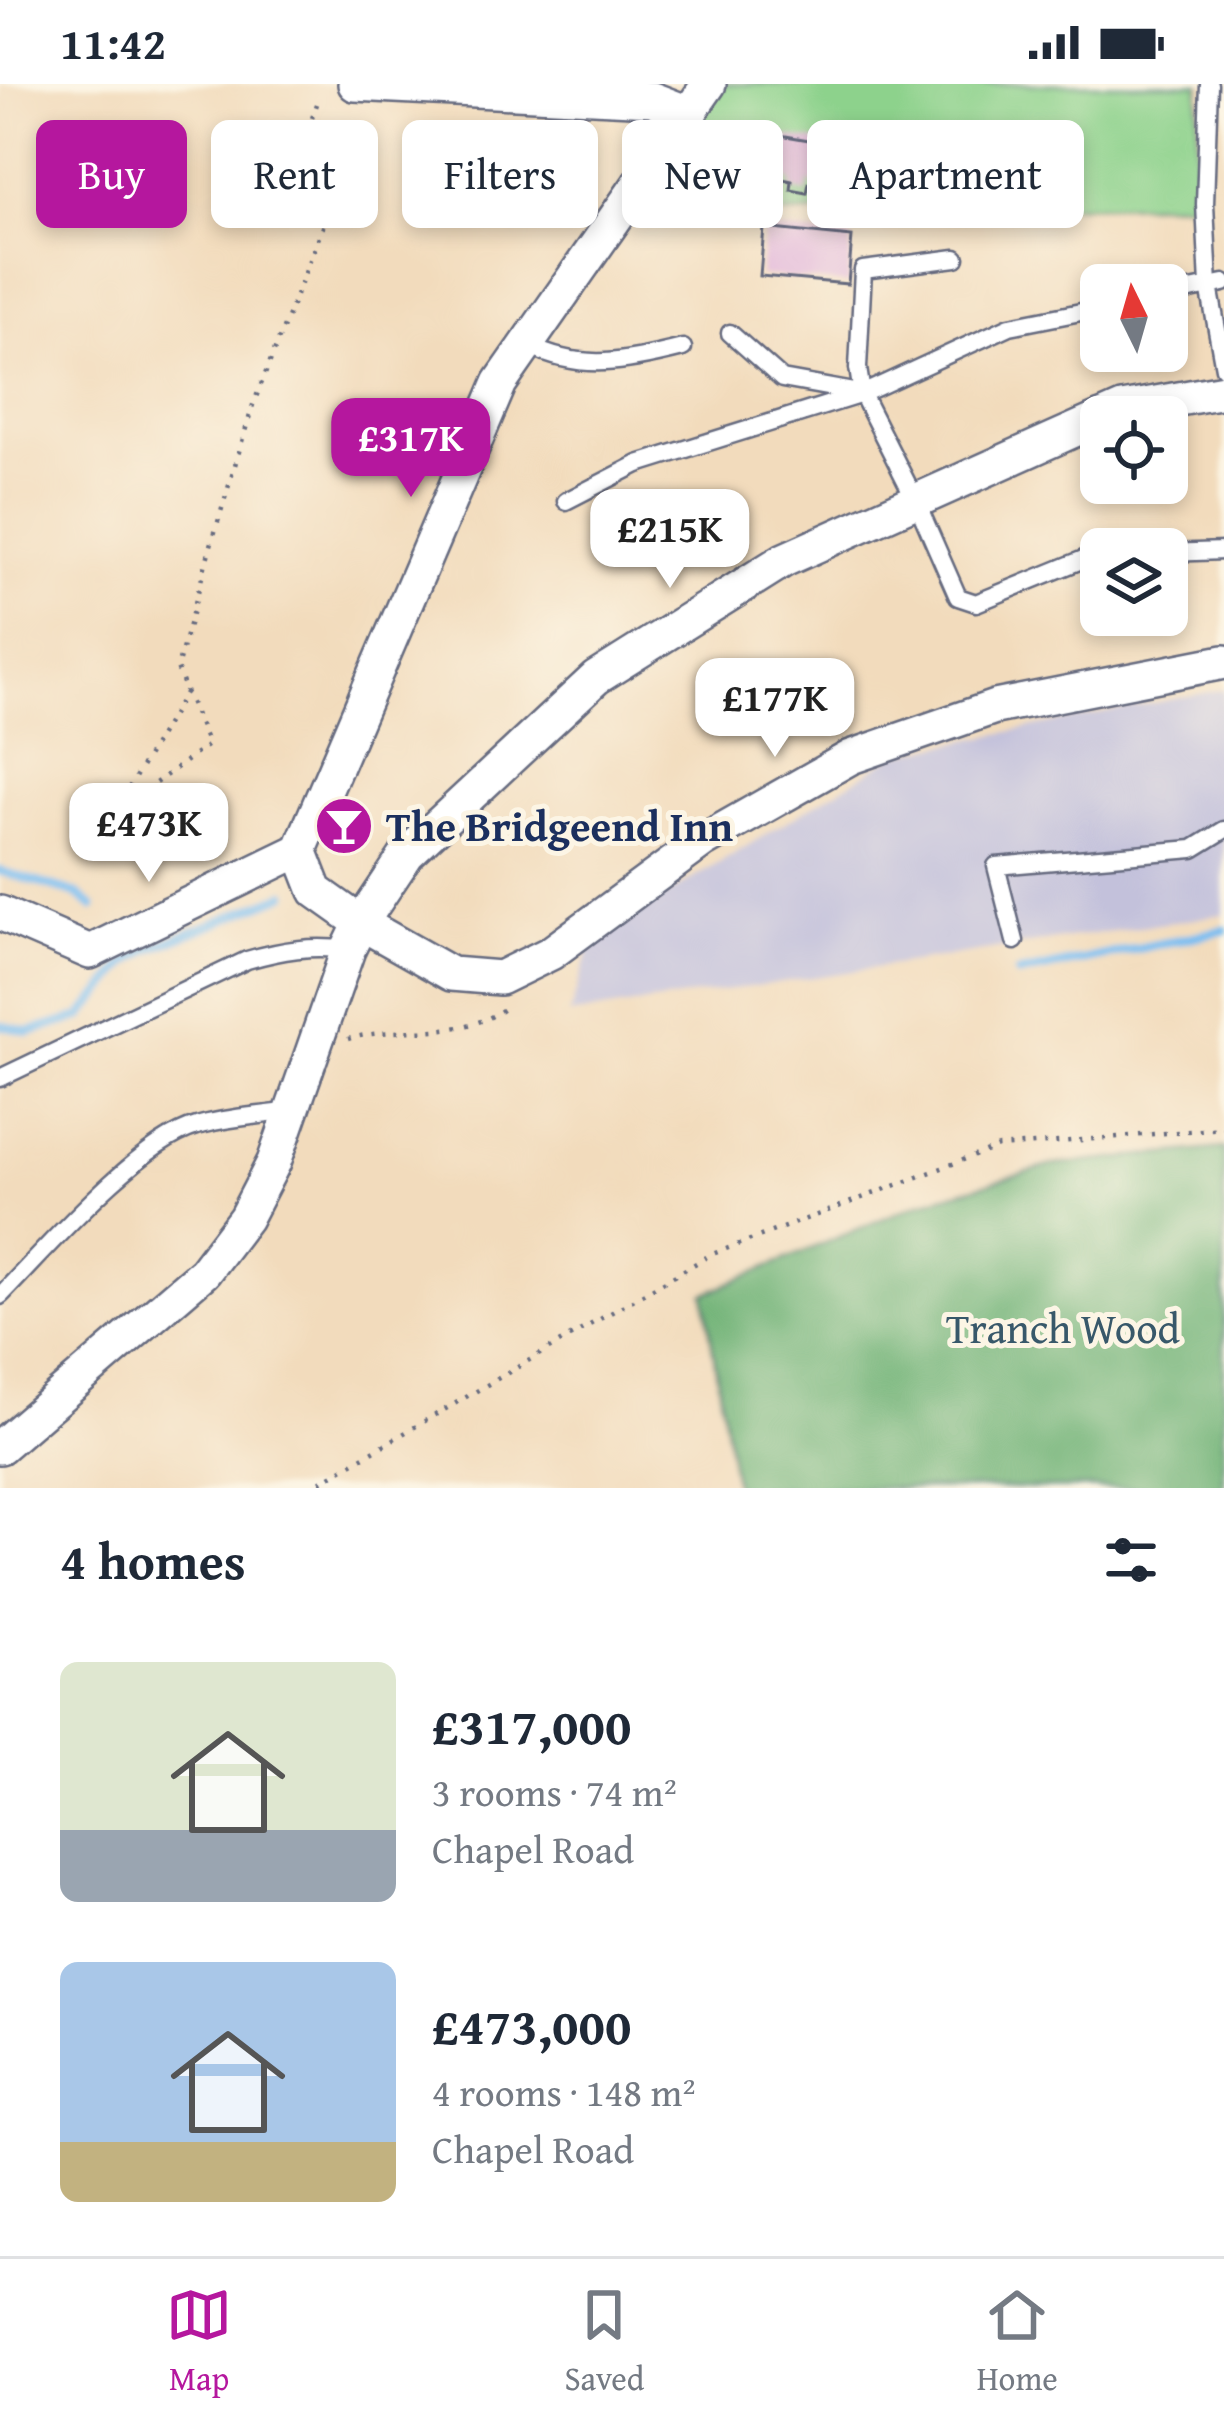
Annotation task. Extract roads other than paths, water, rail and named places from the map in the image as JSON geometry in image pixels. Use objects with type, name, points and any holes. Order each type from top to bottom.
[{"type":"street","points":[[356,84],[652,92],[692,114]]},
{"type":"street","points":[[0,913],[90,952],[300,850],[500,383],[709,84]]},
{"type":"street","points":[[1188,397],[1224,391]]},
{"type":"street","points":[[0,1447],[204,1272],[245,1218],[274,1162],[355,936],[407,854],[596,678],[784,560],[1080,428]]},
{"type":"street","points":[[300,850],[316,891],[355,936],[451,974],[500,979],[551,953],[703,841],[851,757],[995,706],[1224,662]]},
{"type":"lane","points":[[1209,84],[1205,204],[1224,368]]},
{"type":"lane","points":[[956,258],[863,270],[858,368],[862,394],[958,597],[976,603],[1080,561]]},
{"type":"lane","points":[[566,501],[638,464],[862,394],[1010,326],[1080,312]]},
{"type":"lane","points":[[730,333],[782,379],[862,394]]},
{"type":"lane","points":[[529,346],[570,363],[596,364],[683,348]]},
{"type":"lane","points":[[1188,552],[1224,551]]},
{"type":"lane","points":[[1015,941],[996,866],[1193,849],[1224,830]]},
{"type":"lane","points":[[0,1078],[247,960],[355,936]]},
{"type":"lane","points":[[0,1296],[155,1146],[195,1126],[290,1112]]},
{"type":"waterway","points":[[0,871],[77,894],[93,907]]},
{"type":"waterway","points":[[0,1025],[29,1032],[81,1017],[126,964],[148,950],[286,894]]},
{"type":"waterway","points":[[1018,974],[1224,930]]},
{"type":"place","name":"The Bridgeend Inn","points":[[344,826]]},
{"type":"park label","name":"Tranch Wood","points":[[1063,1328]]}]
